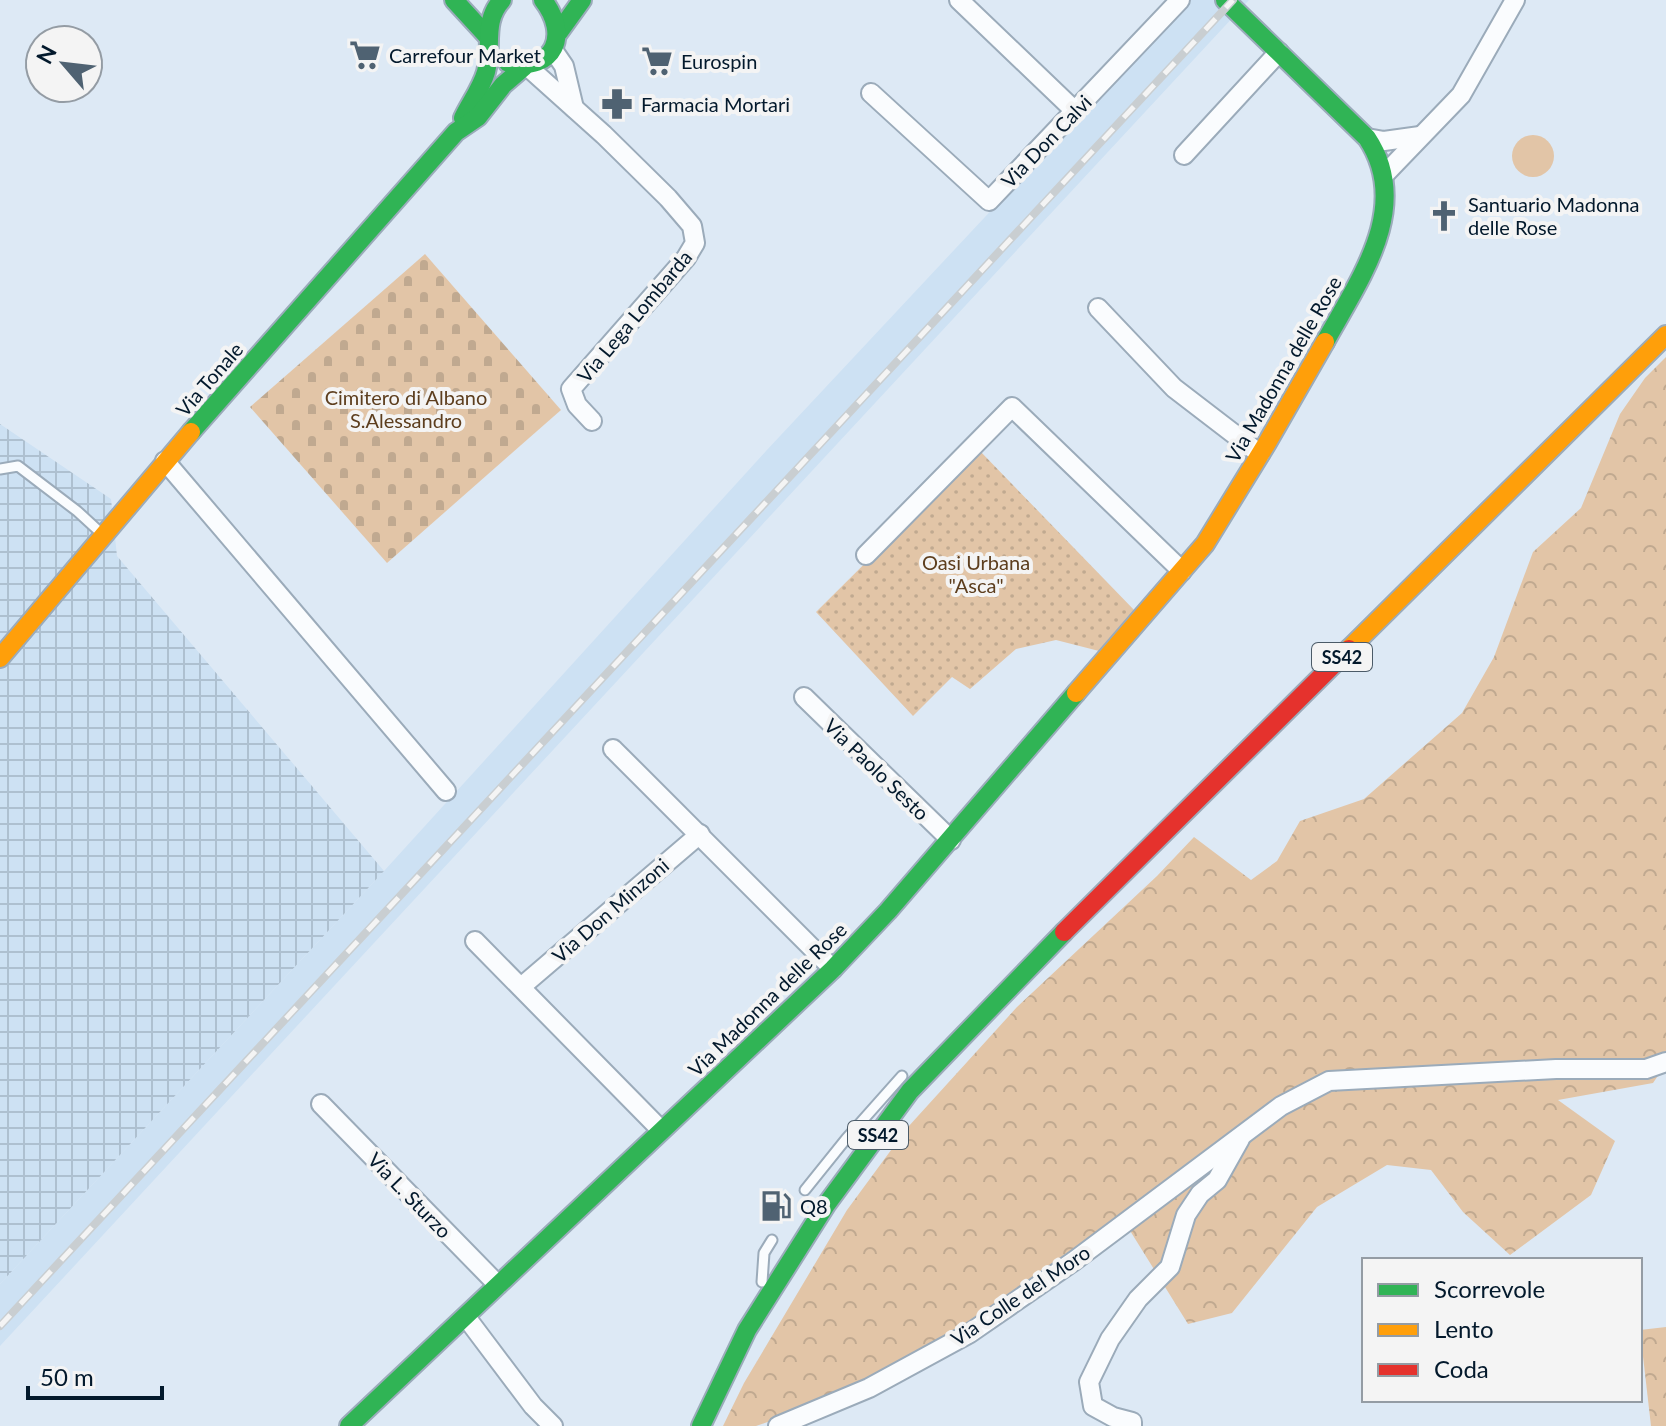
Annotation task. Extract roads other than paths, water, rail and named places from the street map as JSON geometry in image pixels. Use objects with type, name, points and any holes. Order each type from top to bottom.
[{"type":"main road","points":[[454,0],[505,62],[526,66]]},
{"type":"main road","name":"Via Tonale","points":[[456,132],[485,74],[488,18],[502,0]]},
{"type":"main road","points":[[543,0],[557,19],[556,41]]},
{"type":"main road","name":"Via Tonale","points":[[0,658],[165,461],[456,132],[478,117],[503,85],[526,66],[545,59],[582,0]]},
{"type":"main road","points":[[1225,0],[1367,138],[1379,156],[1384,175]]},
{"type":"main road","name":"Via Madonna delle Rose","points":[[349,1426],[833,969],[951,840],[1205,544],[1368,265],[1380,233],[1385,197],[1384,175]]},
{"type":"main road","name":"SS42","points":[[701,1426],[747,1330],[826,1205],[910,1091],[1017,979],[1666,335]]},
{"type":"street","points":[[959,0],[1075,111]]},
{"type":"street","name":"Via Don Calvi","points":[[871,93],[989,201],[1180,0]]},
{"type":"street","points":[[1384,175],[1398,164],[1420,136],[1461,95],[1515,0]]},
{"type":"street","points":[[556,41],[574,108]]},
{"type":"street","points":[[1184,155],[1279,52]]},
{"type":"street","name":"Via Lega Lombarda","points":[[526,66],[668,198],[692,226],[695,243],[686,258],[571,389],[577,405],[592,421]]},
{"type":"street","points":[[1367,138],[1384,141],[1420,136]]},
{"type":"street","points":[[1098,308],[1174,388],[1260,454]]},
{"type":"street","points":[[866,555],[1012,407],[1182,571]]},
{"type":"street","points":[[165,461],[446,791]]},
{"type":"street","name":"Via Paolo Sesto","points":[[804,697],[951,840]]},
{"type":"street","points":[[613,749],[833,969]]},
{"type":"street","name":"Via Don Minzoni","points":[[521,987],[700,834]]},
{"type":"street","points":[[475,941],[661,1130]]},
{"type":"street","name":"Via Colle del Moro","points":[[778,1426],[869,1388],[970,1333],[1074,1261],[1281,1106],[1329,1081],[1556,1069],[1646,1069],[1666,1062]]},
{"type":"street","name":"Via L. Sturzo","points":[[321,1104],[498,1285]]},
{"type":"street","name":"Via Colle del Moro","points":[[1132,1426],[1132,1422],[1113,1417],[1093,1406],[1089,1382],[1110,1339],[1138,1299],[1170,1267],[1186,1215],[1200,1194],[1217,1180],[1244,1133]]},
{"type":"street","points":[[466,1317],[533,1406],[553,1426]]},
{"type":"lane","points":[[0,469],[18,466],[104,535]]},
{"type":"lane","points":[[981,1002],[1017,979]]},
{"type":"lane","points":[[805,1190],[909,1068]]},
{"type":"lane","points":[[761,1308],[764,1253],[772,1240]]},
{"type":"railway","points":[[0,1326],[1233,0]]},
{"type":"place","name":"Carrefour Market","points":[[365,55]]},
{"type":"place","name":"Eurospin","points":[[657,61]]},
{"type":"place","name":"Farmacia Mortari","points":[[617,104]]},
{"type":"place","name":"Santuario Madonna delle Rose","points":[[1444,216]]},
{"type":"place","name":"Q8","points":[[776,1206]]},
{"type":"park label","name":"Cimitero di Albano S.Alessandro","points":[[406,408]]},
{"type":"park label","name":"Oasi Urbana \"Asca\"","points":[[976,574]]}]
